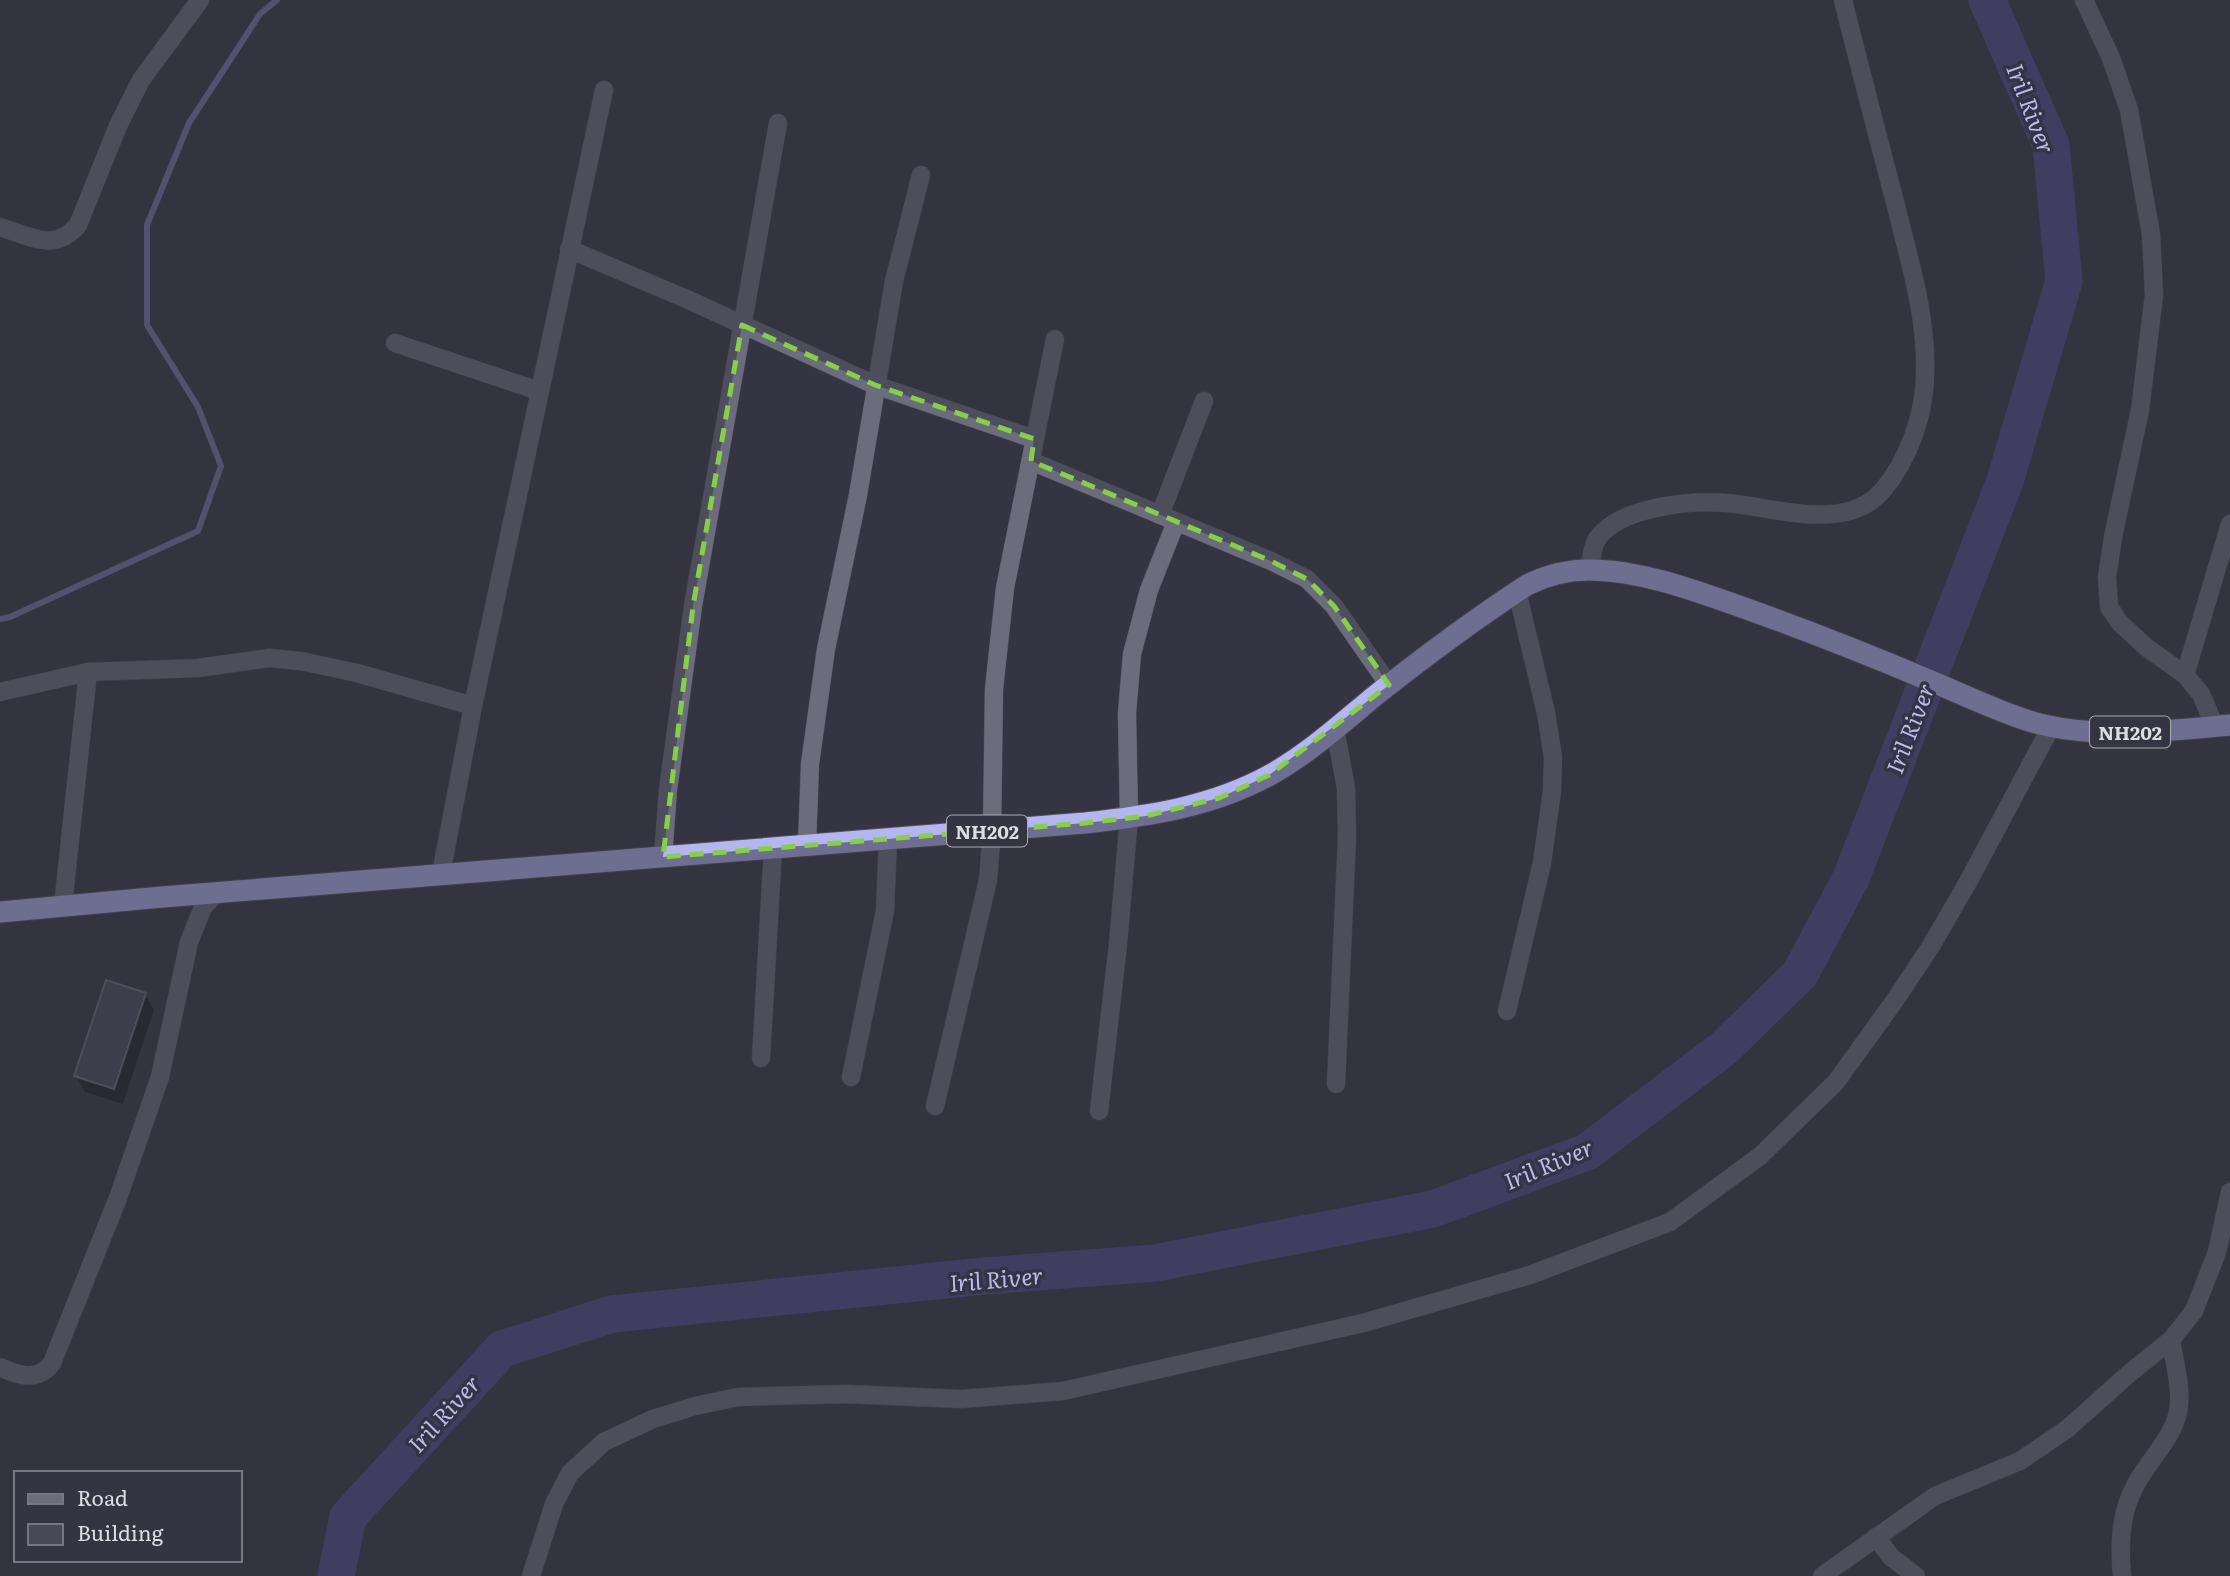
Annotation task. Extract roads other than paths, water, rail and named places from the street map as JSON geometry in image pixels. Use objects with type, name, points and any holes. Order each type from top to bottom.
[{"type":"highway","name":"NH202","points":[[0,912],[1129,818],[1187,808],[1269,775],[1335,729],[1389,685],[1517,591],[1543,577],[1590,570],[1694,590],[1889,663],[2030,721],[2089,731],[2131,732],[2223,726]]},
{"type":"street","points":[[0,227],[54,242],[70,234],[78,225],[118,126],[141,80],[200,0]]},
{"type":"street","points":[[1590,570],[1597,540],[1611,526],[1627,516],[1659,508],[1703,503],[1725,503],[1784,513],[1823,514],[1856,510],[1881,493],[1899,468],[1922,408],[1926,372],[1923,337],[1914,279],[1843,0]]},
{"type":"street","points":[[2084,0],[2111,58],[2129,110],[2151,234],[2154,295],[2140,410],[2107,577],[2109,607],[2120,623],[2185,675],[2223,726]]},
{"type":"street","points":[[441,874],[473,706],[604,90]]},
{"type":"street","points":[[663,857],[668,790],[693,606],[778,124]]},
{"type":"street","points":[[807,845],[810,764],[825,649],[858,495],[894,281],[921,175]]},
{"type":"street","points":[[569,249],[875,385],[1034,439]]},
{"type":"street","points":[[934,1106],[988,880],[992,830],[994,689],[1005,588],[1055,339]]},
{"type":"street","points":[[396,343],[539,391]]},
{"type":"street","points":[[1099,1111],[1129,818],[1127,713],[1132,654],[1168,519],[1205,401]]},
{"type":"street","points":[[1031,461],[1271,561],[1307,579],[1334,606],[1389,685]]},
{"type":"street","points":[[2185,675],[2230,524]]},
{"type":"street","points":[[1507,1011],[1542,863],[1552,791],[1553,757],[1546,713],[1517,591]]},
{"type":"street","points":[[0,692],[88,672],[198,668],[269,658],[301,661],[357,673],[473,706]]},
{"type":"street","points":[[62,906],[88,672]]},
{"type":"street","points":[[531,1576],[554,1504],[570,1473],[604,1442],[663,1415],[738,1397],[846,1394],[961,1399],[1063,1391],[1363,1323],[1530,1275],[1670,1222],[1760,1156],[1836,1082],[1931,946],[2052,725]]},
{"type":"street","points":[[1335,729],[1346,788],[1347,837],[1336,1084]]},
{"type":"street","points":[[851,1077],[885,911],[888,839]]},
{"type":"street","points":[[761,1058],[773,848]]},
{"type":"street","points":[[0,1367],[22,1376],[32,1376],[48,1369],[57,1354],[118,1198],[160,1077],[189,942],[203,907],[218,892]]},
{"type":"street","points":[[1822,1576],[1935,1496],[2020,1461],[2067,1430],[2171,1340],[2194,1311],[2217,1252],[2230,1192]]},
{"type":"street","points":[[2122,1576],[2120,1535],[2126,1507],[2136,1485],[2167,1437],[2179,1407],[2171,1340]]},
{"type":"street","points":[[1876,1537],[1891,1557],[1916,1576]]},
{"type":"waterway","points":[[0,619],[10,617],[198,531],[221,466],[198,407],[147,325],[147,225],[189,123],[260,14],[277,0]]},
{"type":"waterway","name":"Iril River","points":[[336,1576],[348,1517],[502,1349],[612,1314],[985,1276],[1155,1263],[1433,1209],[1587,1152],[1724,1048],[1800,974],[1851,878],[2005,481],[2064,281],[2051,145],[1987,0]]}]
